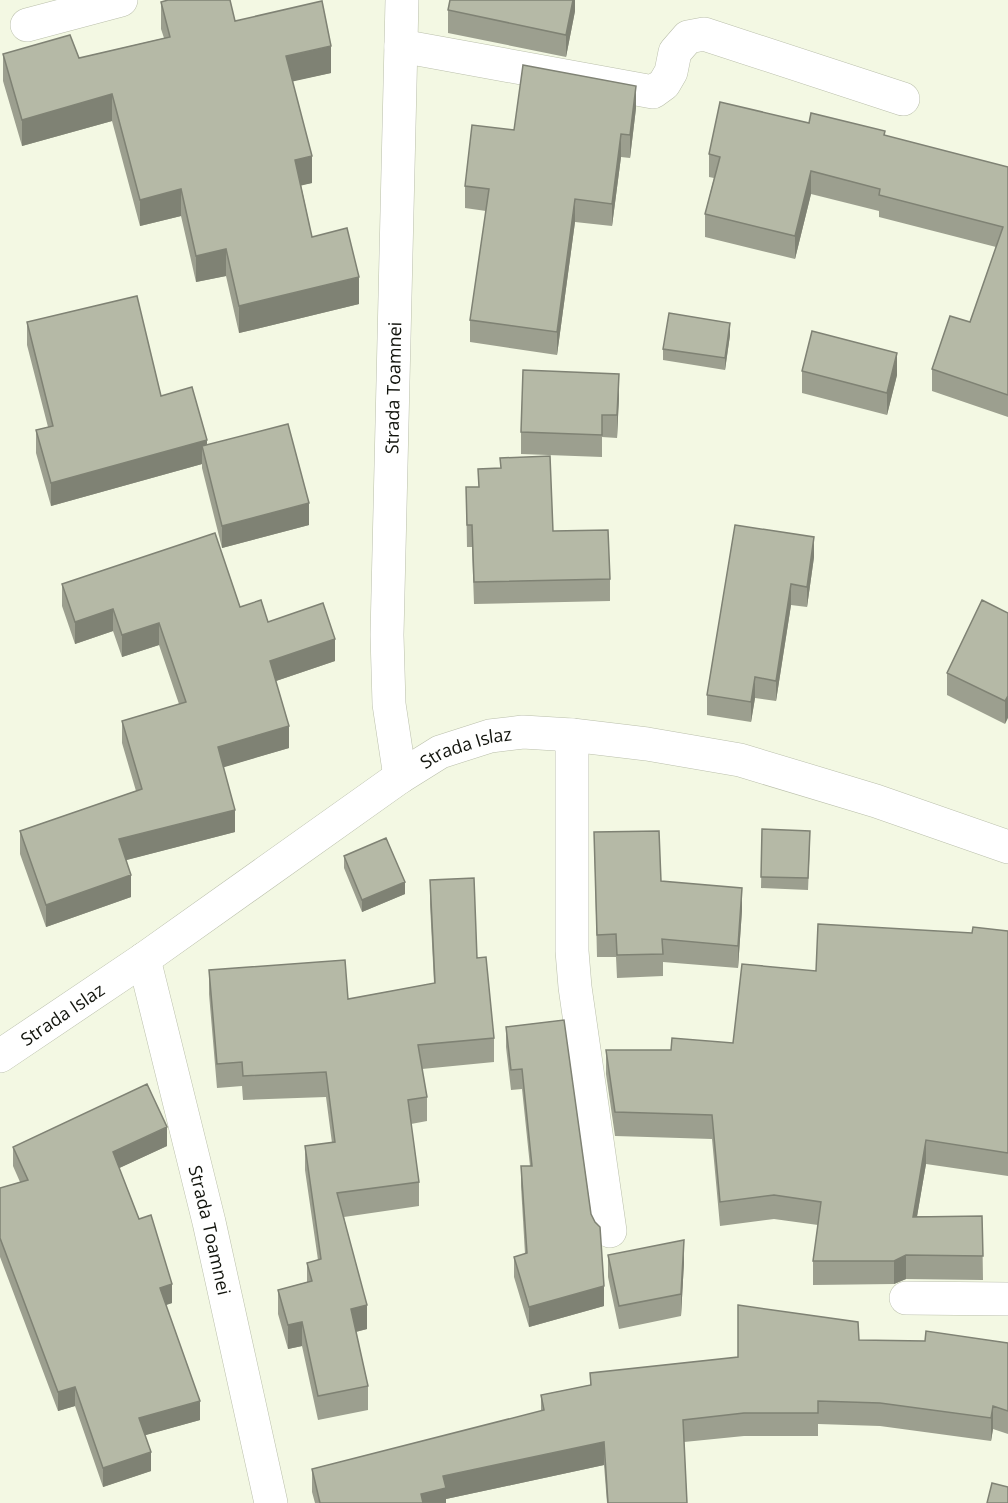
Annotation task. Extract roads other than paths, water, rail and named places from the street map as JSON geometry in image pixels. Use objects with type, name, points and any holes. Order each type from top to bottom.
[{"type":"street","points":[[27,25],[121,0]]},
{"type":"street","name":"Strada Toamnei","points":[[400,777],[389,704],[387,635],[402,0]]},
{"type":"street","points":[[401,46],[653,92],[664,84],[671,72],[675,52],[688,37],[704,34],[903,99]]},
{"type":"street","name":"Strada Islaz","points":[[0,1056],[144,959],[400,777],[440,752],[490,736],[523,732],[572,735],[647,744],[740,760],[876,801],[1008,847]]},
{"type":"street","points":[[572,735],[572,951],[575,987],[610,1231]]},
{"type":"street","name":"Strada Toamnei","points":[[144,959],[209,1222],[271,1503]]},
{"type":"street","points":[[906,1298],[1008,1299]]}]
